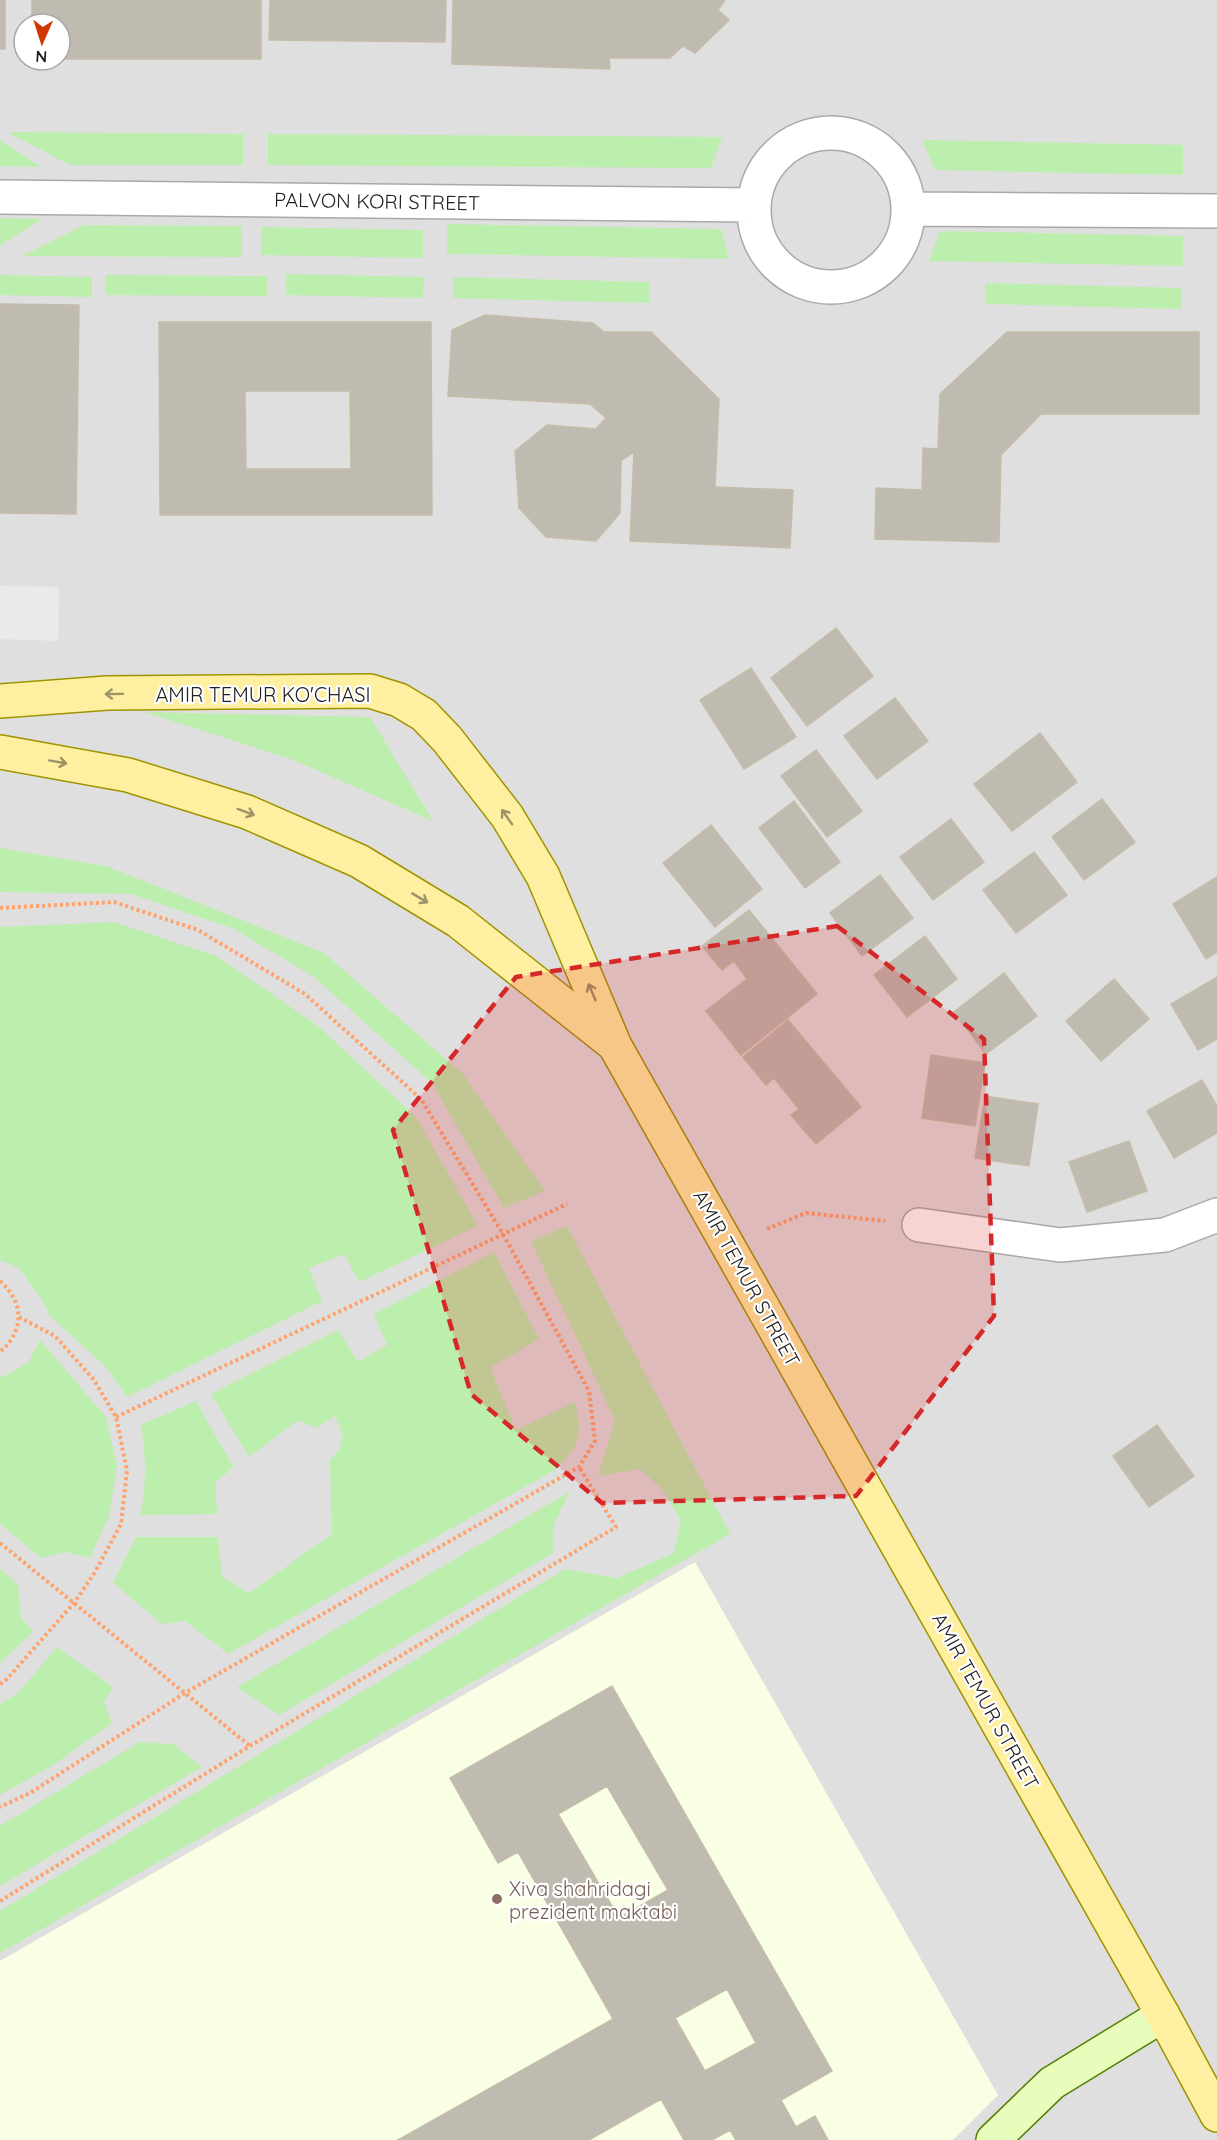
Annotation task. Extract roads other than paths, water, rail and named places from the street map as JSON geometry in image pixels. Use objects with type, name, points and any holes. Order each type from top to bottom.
[{"type":"main road","name":"AMIR TEMUR KO'CHASI","points":[[0,701],[107,693],[369,691],[399,700],[424,715],[447,739],[507,816],[526,845],[543,876],[615,1046]]},
{"type":"main road","name":"AMIR TEMUR STREET","points":[[0,752],[128,775],[246,812],[359,861],[458,921],[615,1046],[1163,2015],[1217,2115]]},
{"type":"street","points":[[830,132],[854,136],[876,146],[893,163],[905,185],[909,209],[901,240],[894,255],[877,272],[855,283],[831,287],[804,282],[781,269],[764,248],[755,224],[754,205],[763,172],[780,151],[804,137],[830,132]]},
{"type":"street","name":"PALVON KORI STREET","points":[[0,197],[754,205]]},
{"type":"street","points":[[909,209],[1217,211]]},
{"type":"street","points":[[919,1225],[1060,1245],[1166,1235],[1217,1215]]},
{"type":"street","points":[[993,2140],[1052,2083],[1163,2015]]},
{"type":"place","name":"Xiva shahridagi prezident maktabi","points":[[497,1899]]}]
